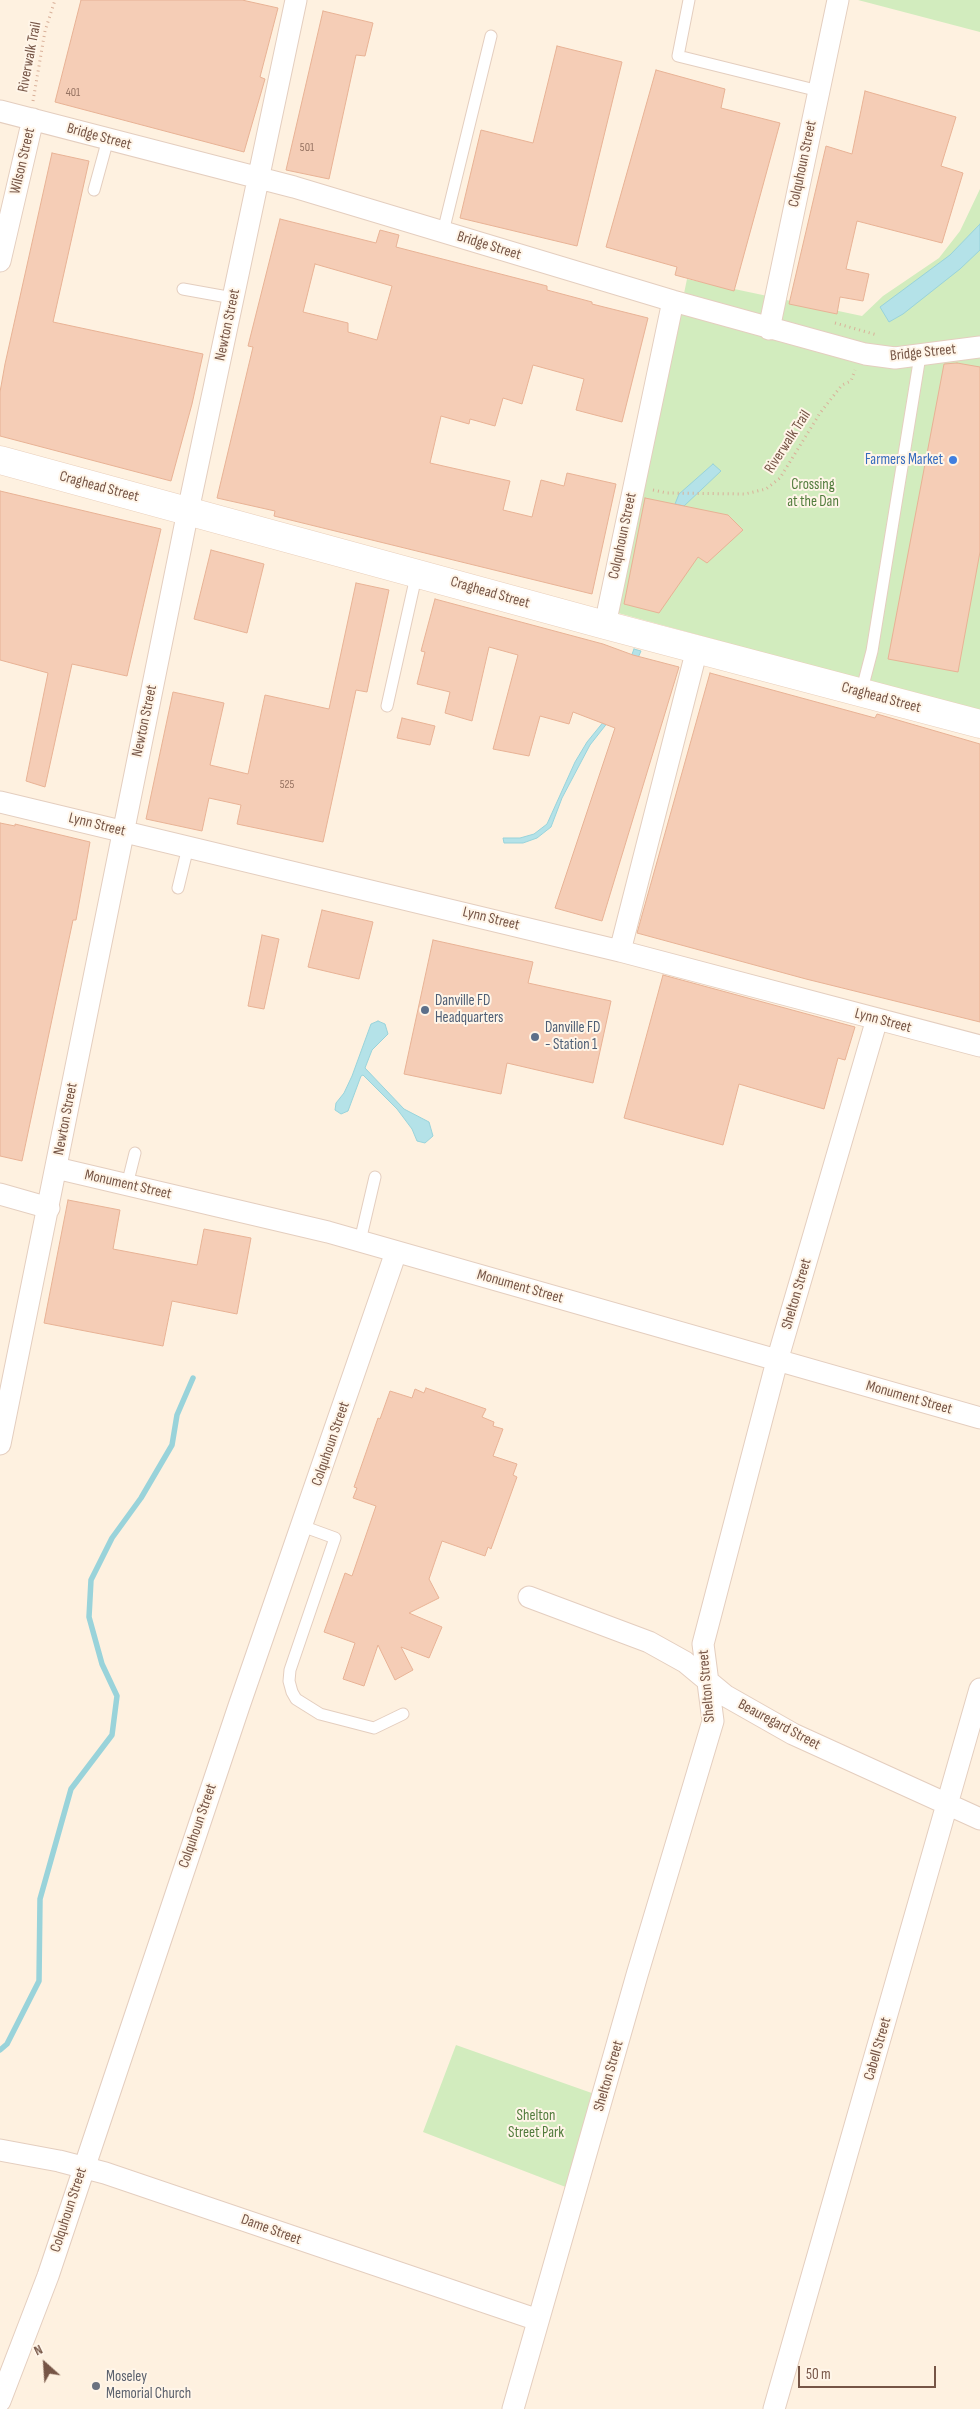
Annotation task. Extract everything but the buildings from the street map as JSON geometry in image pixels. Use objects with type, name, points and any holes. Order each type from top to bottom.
[{"type":"main road","name":"Craghead Street","points":[[0,460],[417,572],[605,625],[980,724]]},
{"type":"street","name":"Newton Street","points":[[0,1444],[188,512],[296,0]]},
{"type":"street","name":"Colquhoun Street","points":[[769,329],[838,0]]},
{"type":"street","name":"Bridge Street","points":[[0,111],[259,178],[769,329],[865,354],[895,358],[980,348]]},
{"type":"street","name":"Wilson Street","points":[[0,261],[33,120]]},
{"type":"street","name":"Colquhoun Street","points":[[605,625],[673,301]]},
{"type":"street","points":[[620,951],[697,649]]},
{"type":"street","name":"Lynn Street","points":[[0,802],[620,951],[980,1046]]},
{"type":"street","name":"Shelton Street","points":[[513,2409],[713,1721],[706,1682],[703,1644],[777,1361],[877,1019]]},
{"type":"street","name":"Monument Street","points":[[56,1168],[360,1241],[980,1418]]},
{"type":"street","points":[[0,1194],[49,1208]]},
{"type":"street","name":"Colquhoun Street","points":[[0,2401],[39,2302],[236,1714],[396,1252]]},
{"type":"street","name":"Beauregard Street","points":[[530,1596],[649,1642],[685,1662],[706,1682],[726,1696],[793,1734],[980,1819]]},
{"type":"street","name":"Cabell Street","points":[[774,2409],[980,1689]]},
{"type":"street","name":"Dame Street","points":[[0,2150],[83,2167],[188,2200],[342,2255],[538,2320]]},
{"type":"lane","points":[[689,0],[678,56],[819,91]]},
{"type":"lane","points":[[442,232],[491,36]]},
{"type":"lane","points":[[94,190],[108,139]]},
{"type":"lane","points":[[183,289],[233,298]]},
{"type":"lane","points":[[862,693],[872,650],[920,356]]},
{"type":"lane","points":[[387,706],[417,572]]},
{"type":"lane","points":[[178,888],[188,847]]},
{"type":"lane","points":[[127,1185],[135,1153]]},
{"type":"lane","points":[[360,1241],[375,1177]]},
{"type":"lane","points":[[302,1526],[335,1538],[290,1670],[289,1681],[292,1692],[296,1699],[320,1714],[374,1728],[403,1714]]},
{"type":"path","name":"Riverwalk Trail","points":[[33,120],[36,76],[45,32],[55,0]]},
{"type":"path","name":"Riverwalk Trail","points":[[652,490],[667,493],[754,493],[774,484],[820,413],[842,385]]},
{"type":"green space","points":[[858,0],[980,0],[980,32]]},
{"type":"green space","name":"Crossing at the Dan","points":[[980,189],[980,712],[618,613],[687,279],[862,316],[883,296],[939,258],[960,231]]},
{"type":"green space","name":"Shelton Street Park","points":[[456,2045],[603,2097],[576,2191],[423,2132]]},
{"type":"water","points":[[980,224],[980,250],[960,269],[903,314],[889,322],[880,307],[950,255]]},
{"type":"water","points":[[713,464],[721,471],[684,506],[675,504],[679,494]]},
{"type":"water","points":[[634,649],[641,651],[612,717],[590,745],[562,798],[551,827],[537,838],[523,843],[504,843],[503,838],[520,838],[534,834],[547,824],[575,762],[587,742],[609,715]]},
{"type":"water","points":[[378,1021],[385,1024],[388,1034],[372,1050],[365,1068],[404,1109],[429,1122],[433,1136],[425,1143],[417,1141],[412,1129],[397,1109],[363,1075],[348,1111],[341,1114],[335,1110],[336,1103],[344,1093],[352,1076],[371,1024]]},
{"type":"waterway","points":[[0,2050],[7,2044],[39,1981],[40,1899],[71,1789],[112,1735],[117,1696],[102,1664],[89,1617],[91,1580],[112,1538],[141,1498],[172,1445],[177,1415],[193,1378]]},
{"type":"place","name":"Farmers Market","points":[[953,460]]},
{"type":"place","name":"Danville FD Headquarters","points":[[425,1010]]},
{"type":"place","name":"Danville FD - Station 1","points":[[535,1037]]},
{"type":"place","name":"Moseley Memorial Church","points":[[96,2386]]}]
